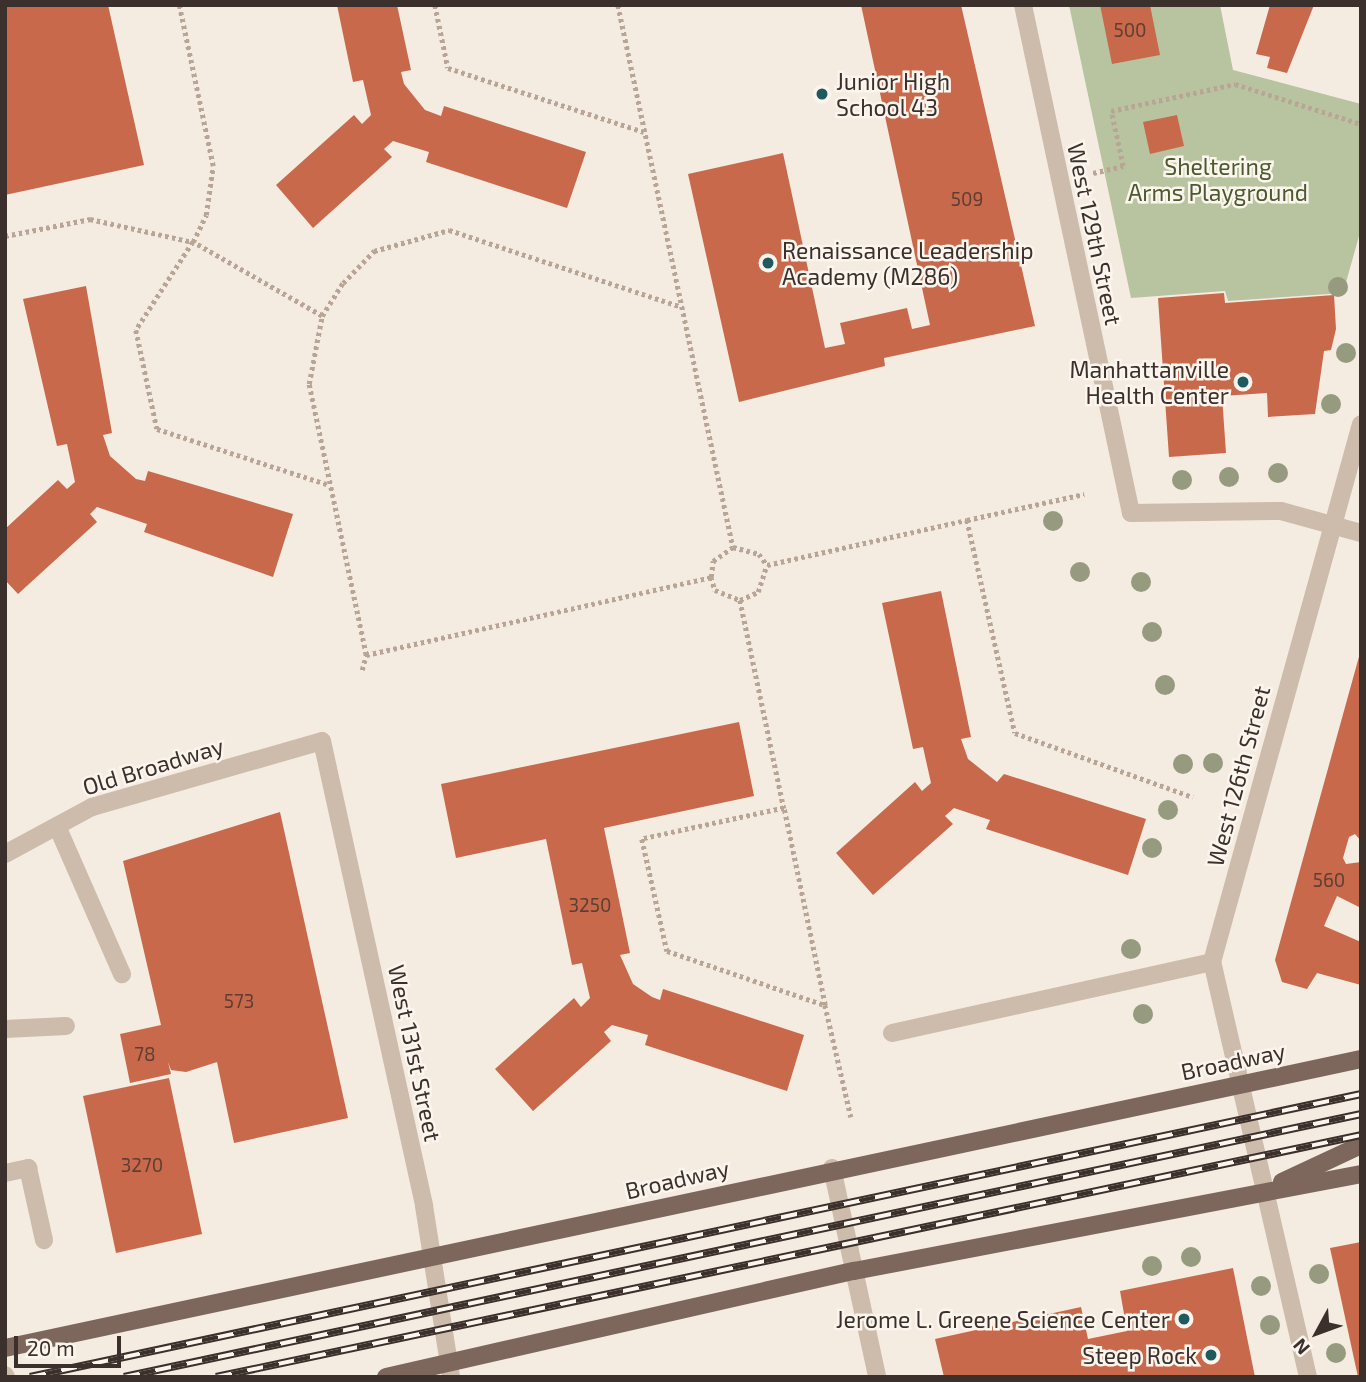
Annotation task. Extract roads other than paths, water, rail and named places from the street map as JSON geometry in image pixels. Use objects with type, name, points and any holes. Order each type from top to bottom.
[{"type":"main road","name":"Broadway","points":[[5,1348],[431,1259],[832,1168],[1361,1059]]},
{"type":"main road","points":[[1266,1190],[1361,1145]]},
{"type":"main road","points":[[386,1377],[450,1370],[854,1271],[1266,1190],[1361,1174]]},
{"type":"street","name":"West 129th Street","points":[[1023,5],[1131,513],[1281,511],[1333,524]]},
{"type":"street","name":"West 126th Street","points":[[1266,1190],[1212,962],[1361,424]]},
{"type":"street","points":[[1333,524],[1361,534]]},
{"type":"street","name":"Old Broadway","points":[[5,854],[92,807],[322,741]]},
{"type":"street","name":"West 131st Street","points":[[322,741],[431,1259],[450,1370]]},
{"type":"street","points":[[57,826],[122,974]]},
{"type":"street","points":[[892,1033],[1212,962]]},
{"type":"street","points":[[5,1029],[66,1026]]},
{"type":"street","points":[[5,1173],[27,1168],[44,1240]]},
{"type":"street","points":[[832,1168],[877,1377]]},
{"type":"street","points":[[1266,1190],[1308,1377]]},
{"type":"railway","points":[[30,1377],[1361,1094]]},
{"type":"railway","points":[[124,1377],[1361,1114]]},
{"type":"railway","points":[[216,1377],[1361,1135]]},
{"type":"place","name":"Junior High School 43","points":[[822,94]]},
{"type":"place","name":"Renaissance Leadership Academy (M286)","points":[[768,263]]},
{"type":"place","name":"Manhattanville Health Center","points":[[1243,382]]},
{"type":"place","name":"Jerome L. Greene Science Center","points":[[1184,1319]]},
{"type":"place","name":"Steep Rock","points":[[1211,1355]]},
{"type":"park label","name":"Sheltering Arms Playground","points":[[1218,179]]}]
